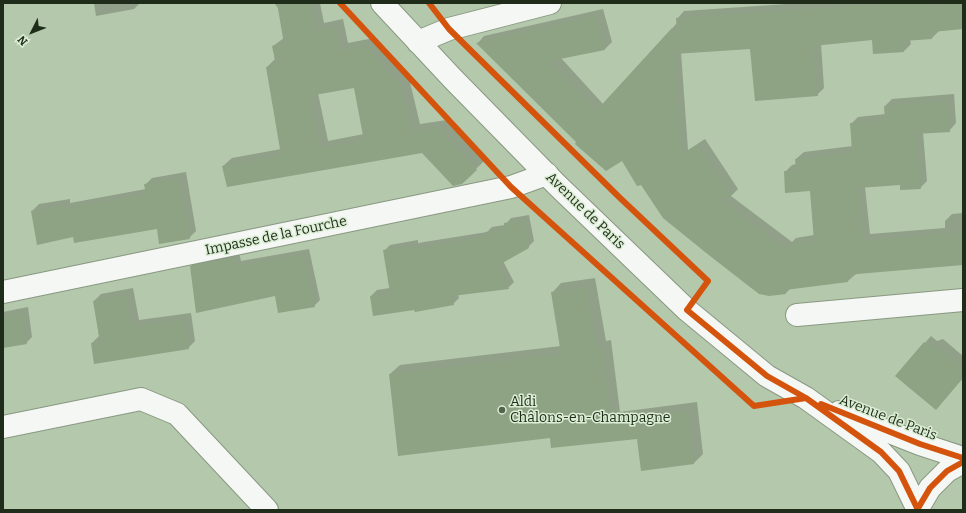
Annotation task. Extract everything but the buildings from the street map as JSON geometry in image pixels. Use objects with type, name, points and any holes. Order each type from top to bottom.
[{"type":"street","name":"Avenue de Paris","points":[[382,3],[547,174],[687,310],[767,376],[806,398],[881,452],[899,471],[917,509]]},
{"type":"street","points":[[418,42],[449,29],[550,3]]},
{"type":"street","name":"Impasse de la Fourche","points":[[3,292],[511,187],[547,174]]},
{"type":"street","points":[[797,315],[963,300]]},
{"type":"street","name":"Avenue de Paris","points":[[806,398],[920,444],[963,458]]},
{"type":"street","points":[[3,427],[141,399],[177,414],[267,510]]},
{"type":"street","points":[[917,509],[930,488],[947,471],[963,462]]},
{"type":"cycle path","points":[[340,3],[511,187],[754,406],[806,398]]},
{"type":"cycle path","points":[[429,3],[449,29],[619,197],[708,281],[687,310],[767,376],[806,398],[881,452],[899,471],[917,508]]},
{"type":"cycle path","points":[[821,404],[920,444],[963,458]]},
{"type":"cycle path","points":[[917,510],[930,488],[947,471],[963,462]]},
{"type":"place","name":"Aldi Châlons-en-Champagne","points":[[502,410]]}]
